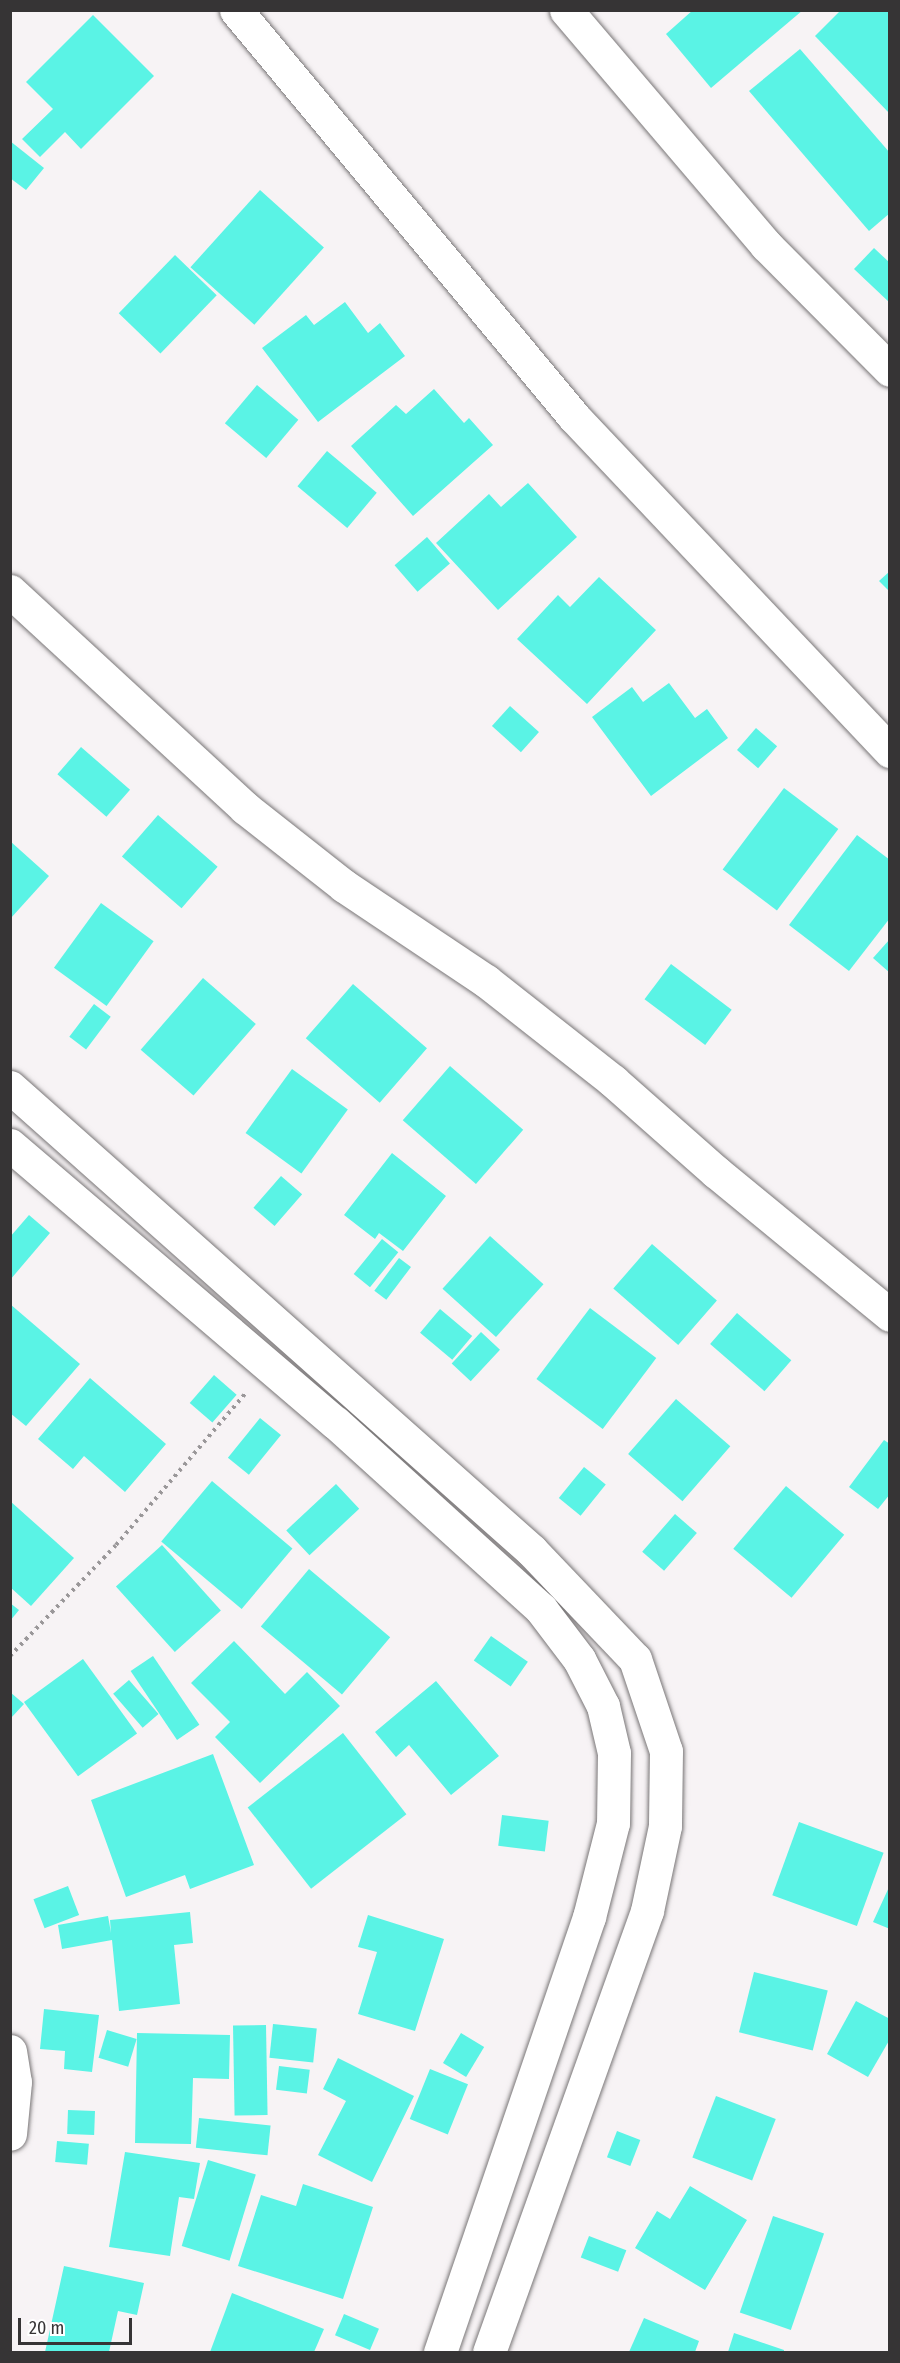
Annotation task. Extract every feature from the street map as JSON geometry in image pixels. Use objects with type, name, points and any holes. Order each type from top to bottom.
[{"type":"street","points":[[236,10],[574,417],[890,751]]},
{"type":"street","points":[[566,10],[766,245],[890,370]]},
{"type":"street","points":[[10,591],[245,808],[344,885],[486,981],[595,1067],[716,1172],[890,1314]]},
{"type":"street","points":[[10,1087],[532,1551],[635,1659],[666,1751],[665,1826],[647,1911],[489,2352]]},
{"type":"street","points":[[10,1145],[268,1365],[541,1609],[579,1659],[603,1706],[614,1753],[613,1823],[589,1917],[440,2352]]},
{"type":"street","points":[[268,1365],[293,1338]]},
{"type":"street","points":[[10,2051],[15,2082],[10,2134]]},
{"type":"path","points":[[10,1656],[116,1545],[201,1449],[268,1365]]},
{"type":"building","points":[[693,10],[803,10],[711,88],[666,34]]},
{"type":"building","points":[[841,10],[886,10],[890,14],[890,114],[815,36]]},
{"type":"building","points":[[93,15],[154,76],[81,149],[65,132],[40,157],[22,139],[53,109],[26,82]]},
{"type":"building","points":[[800,49],[890,153],[890,213],[869,231],[749,91]]},
{"type":"building","points":[[10,141],[44,168],[26,190],[10,178]]},
{"type":"building","points":[[260,190],[324,248],[254,325],[190,267]]},
{"type":"building","points":[[874,248],[890,263],[890,303],[854,269]]},
{"type":"building","points":[[175,255],[217,295],[160,354],[119,313]]},
{"type":"building","points":[[345,302],[368,333],[380,323],[405,356],[318,422],[262,348],[306,315],[314,325]]},
{"type":"building","points":[[257,385],[298,420],[266,458],[225,423]]},
{"type":"building","points":[[434,389],[464,423],[469,418],[493,445],[413,516],[351,446],[396,405],[406,414]]},
{"type":"building","points":[[327,451],[377,493],[347,528],[297,486]]},
{"type":"building","points":[[528,483],[577,537],[498,610],[436,543],[489,494],[501,507]]},
{"type":"building","points":[[427,537],[450,563],[418,592],[395,565]]},
{"type":"building","points":[[890,571],[890,592],[879,581]]},
{"type":"building","points":[[599,577],[656,630],[587,704],[517,639],[558,595],[570,607]]},
{"type":"building","points":[[669,683],[695,718],[707,709],[728,738],[651,796],[592,717],[632,687],[643,702]]},
{"type":"building","points":[[510,706],[539,732],[521,752],[492,726]]},
{"type":"building","points":[[756,728],[777,746],[758,768],[737,750]]},
{"type":"building","points":[[81,747],[130,790],[106,817],[57,774]]},
{"type":"building","points":[[784,788],[838,829],[777,910],[723,869]]},
{"type":"building","points":[[158,815],[218,867],[182,908],[122,857]]},
{"type":"building","points":[[857,835],[890,860],[890,918],[849,971],[789,925]]},
{"type":"building","points":[[10,841],[49,876],[10,919]]},
{"type":"building","points":[[101,903],[154,941],[107,1006],[54,968]]},
{"type":"building","points":[[890,939],[890,973],[873,958]]},
{"type":"building","points":[[671,964],[732,1010],[705,1045],[645,999]]},
{"type":"building","points":[[203,978],[256,1024],[194,1096],[141,1050]]},
{"type":"building","points":[[353,984],[427,1048],[380,1103],[306,1038]]},
{"type":"building","points":[[94,1004],[111,1017],[86,1049],[69,1037]]},
{"type":"building","points":[[450,1066],[523,1130],[476,1184],[403,1120]]},
{"type":"building","points":[[292,1069],[348,1110],[301,1173],[246,1133]]},
{"type":"building","points":[[392,1153],[446,1196],[403,1251],[379,1233],[375,1239],[344,1215]]},
{"type":"building","points":[[281,1176],[302,1194],[275,1226],[253,1208]]},
{"type":"building","points":[[29,1215],[50,1233],[10,1280],[10,1237]]},
{"type":"building","points":[[490,1236],[544,1284],[496,1337],[442,1289]]},
{"type":"building","points":[[382,1239],[398,1252],[370,1287],[354,1274]]},
{"type":"building","points":[[652,1244],[717,1300],[678,1345],[613,1289]]},
{"type":"building","points":[[399,1258],[411,1267],[386,1300],[374,1291]]},
{"type":"building","points":[[10,1304],[80,1364],[26,1426],[10,1413]]},
{"type":"building","points":[[590,1308],[656,1358],[603,1429],[536,1379]]},
{"type":"building","points":[[440,1309],[472,1336],[452,1360],[420,1333]]},
{"type":"building","points":[[737,1313],[791,1360],[764,1391],[710,1344]]},
{"type":"building","points":[[481,1332],[500,1350],[471,1381],[452,1363]]},
{"type":"building","points":[[214,1375],[237,1395],[212,1423],[190,1403]]},
{"type":"building","points":[[90,1378],[166,1444],[125,1492],[84,1456],[73,1469],[38,1439]]},
{"type":"building","points":[[676,1399],[730,1446],[682,1501],[628,1454]]},
{"type":"building","points":[[260,1418],[281,1435],[249,1475],[228,1458]]},
{"type":"building","points":[[884,1440],[890,1444],[890,1494],[878,1509],[849,1487]]},
{"type":"building","points":[[584,1467],[606,1485],[581,1516],[559,1498]]},
{"type":"building","points":[[212,1481],[292,1548],[242,1609],[161,1542]]},
{"type":"building","points":[[336,1484],[359,1509],[309,1555],[286,1530]]},
{"type":"building","points":[[786,1486],[844,1535],[792,1598],[733,1549]]},
{"type":"building","points":[[10,1501],[74,1558],[31,1606],[10,1587]]},
{"type":"building","points":[[675,1514],[697,1533],[664,1571],[642,1552]]},
{"type":"building","points":[[162,1545],[221,1610],[175,1652],[116,1586]]},
{"type":"building","points":[[309,1569],[390,1637],[342,1695],[261,1626]]},
{"type":"building","points":[[10,1603],[19,1610],[10,1621]]},
{"type":"building","points":[[491,1636],[528,1662],[511,1686],[474,1661]]},
{"type":"building","points":[[234,1641],[285,1694],[307,1672],[340,1706],[260,1783],[215,1737],[230,1722],[191,1683]]},
{"type":"building","points":[[153,1656],[199,1725],[177,1740],[131,1671]]},
{"type":"building","points":[[83,1659],[137,1733],[78,1776],[24,1702]]},
{"type":"building","points":[[129,1680],[159,1714],[143,1728],[113,1694]]},
{"type":"building","points":[[436,1681],[499,1756],[451,1795],[409,1745],[396,1757],[375,1732]]},
{"type":"building","points":[[10,1692],[24,1704],[10,1719]]},
{"type":"building","points":[[343,1733],[406,1814],[311,1889],[248,1807]]},
{"type":"building","points":[[213,1754],[254,1865],[190,1889],[185,1875],[126,1897],[91,1800]]},
{"type":"building","points":[[502,1815],[549,1821],[545,1851],[498,1846]]},
{"type":"building","points":[[799,1822],[884,1853],[857,1926],[772,1895]]},
{"type":"building","points":[[890,1885],[890,1929],[873,1922]]},
{"type":"building","points":[[68,1886],[79,1915],[45,1928],[33,1899]]},
{"type":"building","points":[[190,1912],[193,1943],[174,1945],[180,2004],[119,2011],[112,1940],[62,1949],[58,1925],[108,1916],[111,1933],[110,1920]]},
{"type":"building","points":[[368,1915],[444,1939],[415,2031],[358,2014],[377,1952],[358,1947]]},
{"type":"building","points":[[754,1972],[828,1990],[813,2051],[739,2032]]},
{"type":"building","points":[[856,2001],[890,2019],[890,2039],[868,2077],[827,2054]]},
{"type":"building","points":[[44,2009],[99,2015],[92,2072],[64,2069],[65,2051],[40,2049]]},
{"type":"building","points":[[273,2024],[317,2029],[313,2062],[269,2058]]},
{"type":"building","points":[[266,2025],[268,2115],[235,2116],[233,2026]]},
{"type":"building","points":[[107,2030],[137,2039],[128,2067],[99,2058]]},
{"type":"building","points":[[137,2033],[230,2035],[229,2079],[193,2078],[191,2144],[135,2143]]},
{"type":"building","points":[[461,2033],[484,2047],[466,2077],[443,2063]]},
{"type":"building","points":[[338,2058],[414,2096],[372,2182],[318,2155],[346,2101],[323,2089]]},
{"type":"building","points":[[279,2066],[310,2070],[307,2094],[276,2090]]},
{"type":"building","points":[[430,2069],[468,2084],[448,2134],[410,2119]]},
{"type":"building","points":[[716,2096],[776,2119],[752,2181],[692,2158]]},
{"type":"building","points":[[68,2110],[95,2111],[94,2135],[67,2134]]},
{"type":"building","points":[[199,2118],[271,2126],[267,2155],[196,2148]]},
{"type":"building","points":[[617,2131],[640,2140],[630,2166],[607,2157]]},
{"type":"building","points":[[57,2141],[89,2144],[87,2165],[55,2162]]},
{"type":"building","points":[[125,2152],[200,2163],[194,2199],[179,2197],[170,2256],[109,2247]]},
{"type":"building","points":[[208,2160],[256,2175],[230,2261],[182,2246]]},
{"type":"building","points":[[303,2184],[373,2207],[343,2299],[238,2266],[261,2195],[296,2206]]},
{"type":"building","points":[[690,2186],[747,2220],[705,2290],[635,2248],[657,2211],[670,2219]]},
{"type":"building","points":[[773,2216],[824,2234],[791,2330],[740,2312]]},
{"type":"building","points":[[589,2236],[626,2250],[618,2272],[581,2257]]},
{"type":"building","points":[[64,2266],[144,2283],[137,2315],[118,2311],[109,2352],[45,2352]]},
{"type":"building","points":[[232,2293],[324,2329],[314,2352],[210,2352]]},
{"type":"building","points":[[344,2314],[379,2329],[370,2350],[335,2335]]},
{"type":"building","points":[[644,2318],[699,2341],[695,2352],[629,2352]]},
{"type":"building","points":[[734,2333],[784,2350],[784,2352],[728,2352]]}]
